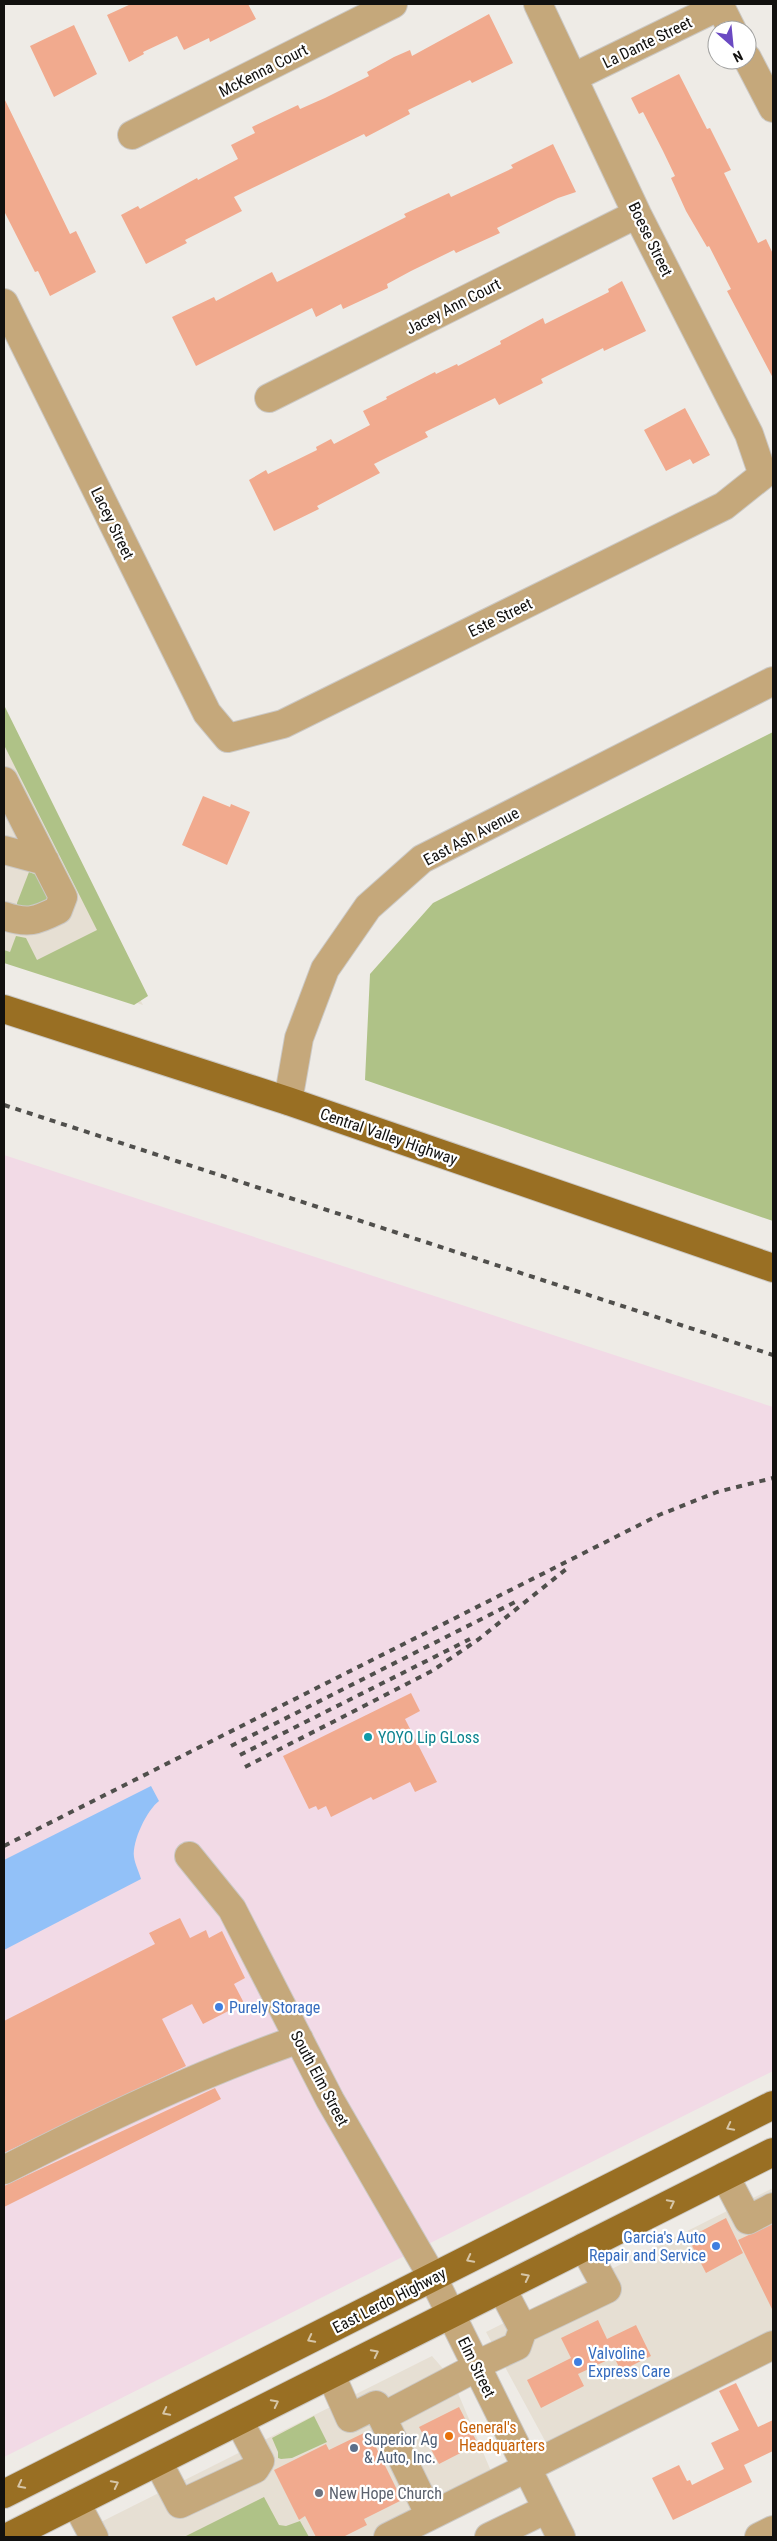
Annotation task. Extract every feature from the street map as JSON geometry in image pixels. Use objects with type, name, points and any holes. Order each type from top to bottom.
[{"type":"main road","name":"Central Valley Highway","points":[[4,1009],[288,1101],[773,1268]]},
{"type":"main road","name":"East Lerdo Highway","points":[[4,2494],[773,2105]]},
{"type":"main road","points":[[24,2534],[76,2503],[773,2152]]},
{"type":"street","name":"McKenna Court","points":[[132,135],[393,4]]},
{"type":"street","name":"Boese Street","points":[[538,4],[637,214],[749,434],[763,475]]},
{"type":"street","name":"La Dante Street","points":[[574,77],[719,5]]},
{"type":"street","points":[[719,5],[727,20]]},
{"type":"street","points":[[753,70],[773,108]]},
{"type":"street","name":"Jacey Ann Court","points":[[269,398],[637,214]]},
{"type":"street","name":"Lacey Street","points":[[4,303],[207,713],[228,738]]},
{"type":"street","name":"Este Street","points":[[228,738],[284,724],[724,506],[763,475]]},
{"type":"street","name":"East Ash Avenue","points":[[288,1101],[299,1038],[325,969],[368,908],[422,859],[773,681]]},
{"type":"street","points":[[4,782],[63,898],[58,910],[32,921],[22,922],[4,916]]},
{"type":"street","points":[[4,850],[45,861]]},
{"type":"street","name":"South Elm Street","points":[[189,1856],[232,1909],[330,2100],[433,2278]]},
{"type":"street","points":[[4,2170],[94,2124],[200,2076],[298,2039]]},
{"type":"street","points":[[725,2176],[748,2220],[773,2207]]},
{"type":"street","points":[[382,2416],[517,2346],[523,2329],[607,2288],[584,2247]]},
{"type":"street","name":"Elm Street","points":[[433,2278],[561,2537]]},
{"type":"street","points":[[502,2289],[523,2329]]},
{"type":"street","points":[[388,2537],[773,2345]]},
{"type":"street","points":[[331,2375],[350,2418],[376,2405],[430,2516]]},
{"type":"street","points":[[158,2462],[180,2504],[254,2469],[260,2461],[239,2421]]},
{"type":"street","points":[[76,2503],[94,2537]]},
{"type":"street","points":[[489,2537],[547,2509]]},
{"type":"street","points":[[759,2537],[773,2530]]},
{"type":"shaded area","points":[[4,725],[143,1005],[4,958]]},
{"type":"shaded area","points":[[4,1155],[773,1407],[773,2071],[4,2457]]},
{"type":"shaded area","points":[[773,2188],[773,2354],[557,2463],[486,2332]]},
{"type":"shaded area","points":[[432,2356],[452,2379],[496,2483],[390,2537],[71,2537]]},
{"type":"green space","points":[[4,705],[148,996],[134,1005],[4,963],[4,950],[10,952],[16,936],[26,938],[37,960],[97,930],[4,745]]},
{"type":"green space","points":[[773,732],[773,1221],[365,1080],[370,974],[433,903]]},
{"type":"green space","points":[[29,872],[37,875],[50,898],[31,911],[17,906]]},
{"type":"green space","points":[[314,2416],[327,2442],[292,2458],[278,2458],[278,2452],[272,2438]]},
{"type":"green space","points":[[264,2497],[279,2525],[286,2526],[300,2521],[309,2537],[184,2537]]},
{"type":"water","points":[[151,1786],[159,1801],[154,1805],[141,1826],[134,1850],[141,1879],[4,1950],[4,1860]]},
{"type":"building","points":[[131,4],[248,4],[256,19],[210,42],[209,38],[184,50],[177,36],[143,52],[144,54],[129,62],[107,15]]},
{"type":"building","points":[[489,14],[513,63],[472,83],[470,80],[408,110],[410,114],[366,137],[364,134],[234,197],[242,211],[185,240],[187,243],[146,264],[121,215],[138,206],[140,209],[197,178],[198,180],[238,159],[231,145],[255,133],[252,127],[298,105],[300,109],[325,98],[369,76],[367,72],[394,57],[410,50],[412,56]]},
{"type":"building","points":[[74,25],[97,74],[54,97],[30,46]]},
{"type":"building","points":[[679,74],[707,129],[710,128],[731,170],[724,173],[758,243],[766,239],[773,254],[773,378],[727,291],[731,289],[709,246],[707,247],[686,211],[671,178],[675,176],[663,151],[643,112],[639,114],[631,98]]},
{"type":"building","points":[[4,98],[70,234],[76,231],[96,272],[50,296],[38,271],[35,272],[4,211]]},
{"type":"building","points":[[553,144],[576,192],[558,198],[497,228],[500,233],[456,253],[454,250],[411,271],[387,284],[388,288],[343,309],[341,304],[316,317],[312,308],[196,366],[172,317],[214,297],[216,301],[272,272],[277,282],[406,217],[404,214],[449,193],[451,197],[513,168],[511,165]]},
{"type":"building","points":[[622,281],[646,331],[604,351],[603,348],[541,379],[543,383],[499,405],[495,398],[425,432],[428,437],[374,464],[380,473],[317,506],[319,509],[274,531],[249,480],[266,470],[268,474],[317,450],[316,447],[331,439],[334,444],[370,425],[363,411],[387,399],[386,397],[435,372],[436,374],[457,364],[458,366],[501,344],[500,341],[543,318],[545,324],[609,292],[608,289]]},
{"type":"building","points":[[685,408],[710,455],[693,464],[690,459],[666,471],[644,430]]},
{"type":"building","points":[[203,796],[230,807],[231,804],[250,812],[227,865],[182,845]]},
{"type":"building","name":"YOYO Lip GLoss","points":[[411,1693],[420,1711],[405,1719],[437,1782],[415,1792],[410,1782],[373,1800],[371,1797],[331,1817],[326,1806],[318,1810],[316,1806],[309,1809],[283,1756]]},
{"type":"building","points":[[180,1918],[190,1938],[206,1930],[209,1938],[222,1931],[245,1978],[234,1984],[244,2003],[203,2024],[192,2004],[162,2019],[186,2066],[4,2153],[4,2021],[155,1944],[149,1933]]},
{"type":"building","points":[[215,2088],[221,2099],[4,2207],[4,2186]]},
{"type":"building","name":"Garcia's Auto Repair and Service","points":[[726,2218],[743,2253],[706,2273],[688,2238]]},
{"type":"building","points":[[773,2224],[773,2311],[738,2240]]},
{"type":"building","name":"Valvoline Express Care","points":[[598,2320],[607,2339],[636,2325],[651,2356],[621,2371],[614,2357],[578,2374],[584,2386],[541,2408],[527,2380],[571,2358],[561,2338]]},
{"type":"building","points":[[736,2383],[758,2427],[773,2420],[773,2451],[744,2465],[752,2482],[673,2520],[652,2478],[679,2465],[687,2481],[690,2480],[692,2485],[724,2469],[711,2443],[739,2430],[719,2391]]},
{"type":"building","name":"General's Headquarters","points":[[459,2407],[478,2444],[439,2464],[419,2427]]},
{"type":"building","points":[[368,2431],[402,2500],[364,2519],[367,2525],[343,2537],[316,2537],[305,2516],[299,2520],[274,2470],[326,2444],[329,2450]]},
{"type":"railway","points":[[4,1105],[773,1355]]},
{"type":"railway","points":[[4,1846],[659,1515],[717,1492],[773,1478]]},
{"type":"railway","points":[[245,1767],[432,1671],[479,1639],[570,1566]]},
{"type":"railway","points":[[231,1746],[519,1600]]},
{"type":"railway","points":[[240,1755],[470,1639]]},
{"type":"place","name":"YOYO Lip GLoss","points":[[368,1737]]},
{"type":"place","name":"Purely Storage","points":[[219,2007]]},
{"type":"place","name":"Garcia's Auto Repair and Service","points":[[716,2246]]},
{"type":"place","name":"Valvoline Express Care","points":[[578,2362]]},
{"type":"place","name":"General's Headquarters","points":[[449,2436]]},
{"type":"place","name":"Superior Ag & Auto, Inc.","points":[[354,2448]]},
{"type":"place","name":"New Hope Church","points":[[319,2493]]}]
